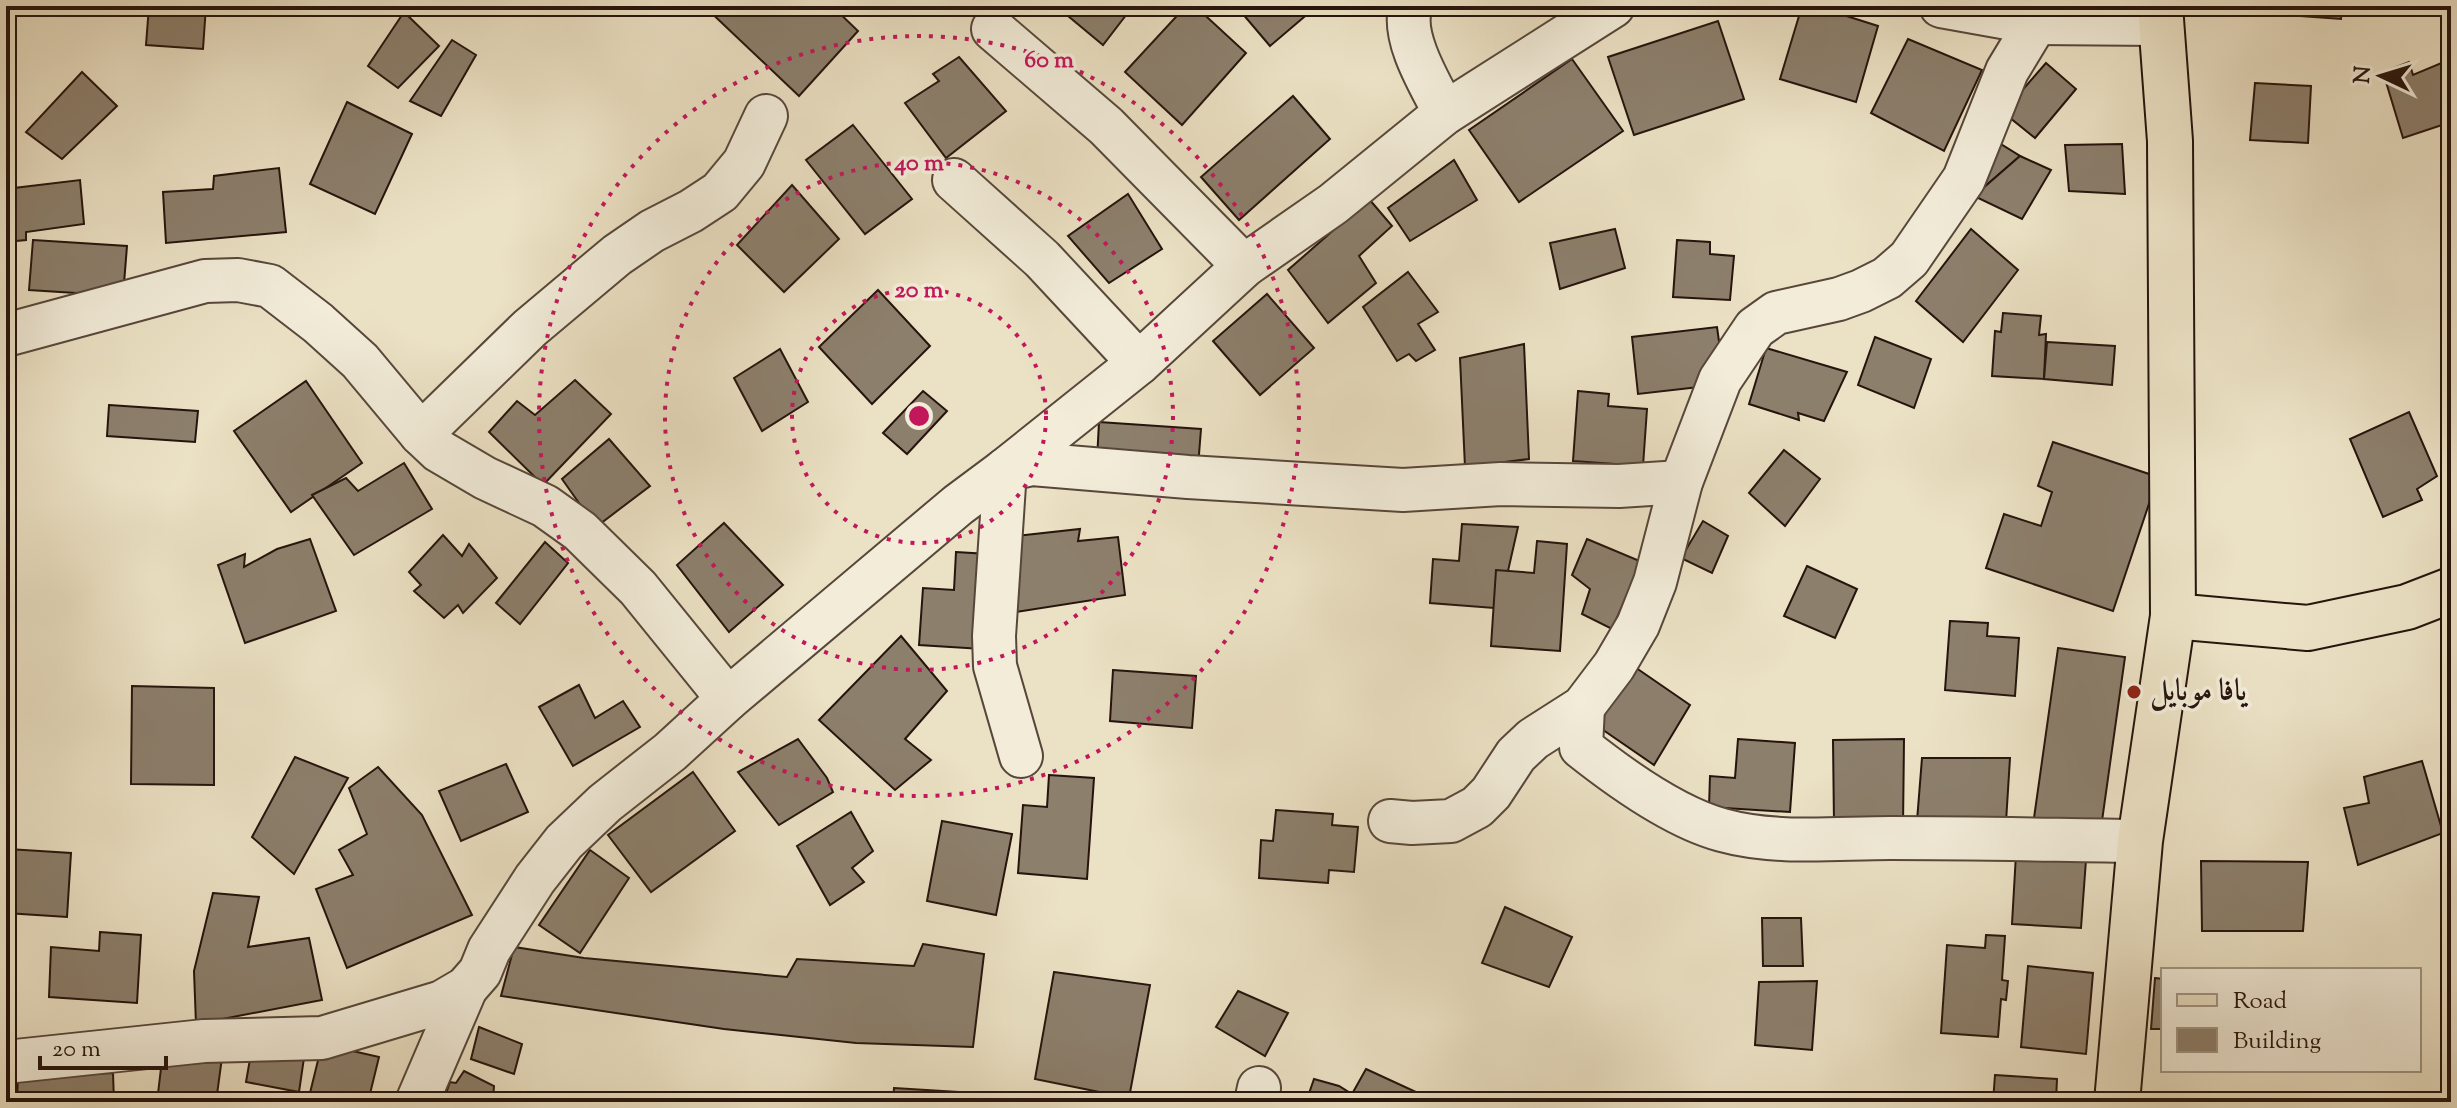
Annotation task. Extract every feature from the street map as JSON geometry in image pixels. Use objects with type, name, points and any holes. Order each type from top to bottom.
[{"type":"main road","points":[[2117,1102],[2140,841],[2173,616],[2170,141],[2160,15]]},
{"type":"main road","points":[[2173,616],[2308,628],[2407,607],[2451,590]]},
{"type":"street","points":[[1411,6],[1408,14],[1410,38],[1445,113]]},
{"type":"street","points":[[417,1102],[466,988],[480,972],[489,950],[535,879],[564,842],[605,803],[670,752],[728,699],[958,505],[1139,363],[1244,266],[1333,204],[1445,113],[1613,6]]},
{"type":"street","points":[[1941,6],[2036,23],[2160,15]]},
{"type":"street","points":[[1390,821],[1451,821],[1477,807],[1491,793],[1516,755],[1533,739],[1583,707],[1614,666],[1638,625],[1655,582],[1681,482],[1720,380],[1755,328],[1776,313],[1861,291],[1887,278],[1909,259],[1964,179],[2007,71],[2036,23]]},
{"type":"street","points":[[993,29],[1106,126],[1244,266]]},
{"type":"street","points":[[421,434],[530,328],[617,255],[720,192],[744,163],[766,116]]},
{"type":"street","points":[[954,180],[1042,259],[1139,363]]},
{"type":"street","points":[[6,335],[205,281],[238,280],[270,286],[360,361],[439,451],[485,478],[545,506],[580,531],[638,588],[728,699]]},
{"type":"street","points":[[1005,470],[1032,464],[1403,490],[1501,484],[1619,486],[1681,482]]},
{"type":"street","points":[[1005,470],[995,666],[1021,756]]},
{"type":"street","points":[[1583,707],[1581,747],[1669,807],[1720,830],[1745,835],[1817,839],[2140,841]]},
{"type":"street","points":[[6,1062],[204,1041],[322,1038],[442,1002],[466,988]]},
{"type":"building","points":[[149,6],[206,6],[203,49],[146,45]]},
{"type":"building","points":[[704,6],[832,6],[858,31],[799,96]]},
{"type":"building","points":[[1056,6],[1133,6],[1103,45]]},
{"type":"building","points":[[1186,6],[1195,6],[1246,53],[1182,125],[1125,72]]},
{"type":"building","points":[[1236,6],[1317,6],[1270,46]]},
{"type":"building","points":[[1802,6],[1815,6],[1878,26],[1856,102],[1780,79]]},
{"type":"building","points":[[2260,6],[2342,6],[2341,19],[2259,13]]},
{"type":"building","points":[[404,12],[439,46],[398,88],[368,66]]},
{"type":"building","points":[[1718,21],[1744,99],[1634,135],[1608,57]]},
{"type":"building","points":[[1908,39],[1982,70],[1944,151],[1871,113]]},
{"type":"building","points":[[452,40],[476,55],[441,116],[410,101]]},
{"type":"building","points":[[959,57],[1006,111],[946,158],[905,103],[939,81],[933,74]]},
{"type":"building","points":[[1572,59],[1623,131],[1519,202],[1469,130]]},
{"type":"building","points":[[2451,59],[2451,122],[2403,138],[2383,72],[2409,62],[2413,75]]},
{"type":"building","points":[[2046,63],[2076,89],[2035,138],[2005,110]]},
{"type":"building","points":[[82,72],[117,106],[62,159],[26,132]]},
{"type":"building","points":[[2255,83],[2311,86],[2308,143],[2250,140]]},
{"type":"building","points":[[1293,96],[1330,139],[1239,220],[1201,177]]},
{"type":"building","points":[[347,102],[412,134],[375,214],[310,184]]},
{"type":"building","points":[[853,125],[912,199],[865,234],[806,160]]},
{"type":"building","points":[[1996,141],[2020,156],[1974,196]]},
{"type":"building","points":[[2122,144],[2125,194],[2069,191],[2065,145]]},
{"type":"building","points":[[2020,156],[2051,170],[2022,219],[1974,196]]},
{"type":"building","points":[[1454,160],[1477,200],[1410,241],[1388,208]]},
{"type":"building","points":[[279,168],[286,232],[166,243],[163,192],[213,189],[214,176]]},
{"type":"building","points":[[80,180],[84,224],[26,232],[26,240],[6,242],[6,189]]},
{"type":"building","points":[[792,185],[839,239],[784,292],[737,245]]},
{"type":"building","points":[[1128,194],[1162,249],[1109,283],[1068,236]]},
{"type":"building","points":[[1369,199],[1392,226],[1359,256],[1376,283],[1328,323],[1288,270]]},
{"type":"building","points":[[1615,229],[1625,268],[1560,289],[1550,243]]},
{"type":"building","points":[[1971,229],[2018,270],[1963,342],[1916,301]]},
{"type":"building","points":[[33,240],[127,246],[123,296],[29,290]]},
{"type":"building","points":[[1677,240],[1710,242],[1710,254],[1734,256],[1730,300],[1673,297]]},
{"type":"building","points":[[1408,272],[1438,312],[1418,324],[1435,350],[1416,361],[1409,354],[1397,361],[1363,307]]},
{"type":"building","points":[[878,290],[930,346],[872,404],[819,347]]},
{"type":"building","points":[[1267,294],[1314,348],[1260,395],[1213,341]]},
{"type":"building","points":[[2003,313],[2041,316],[2039,335],[2046,334],[2044,379],[1992,376],[1995,331],[2001,332]]},
{"type":"building","points":[[1717,327],[1725,384],[1638,394],[1632,337]]},
{"type":"building","points":[[1875,337],[1931,359],[1914,408],[1858,385]]},
{"type":"building","points":[[2047,342],[2115,346],[2112,385],[2044,379]]},
{"type":"building","points":[[1524,344],[1529,459],[1465,467],[1460,358]]},
{"type":"building","points":[[1766,348],[1847,372],[1824,421],[1798,413],[1799,420],[1749,404]]},
{"type":"building","points":[[780,349],[808,402],[762,431],[734,378]]},
{"type":"building","points":[[575,380],[611,414],[543,485],[489,432],[517,401],[535,415]]},
{"type":"building","points":[[306,381],[362,463],[291,512],[234,431]]},
{"type":"building","points":[[923,391],[947,411],[907,454],[883,433]]},
{"type":"building","points":[[1578,391],[1609,394],[1608,406],[1647,409],[1643,466],[1573,461]]},
{"type":"building","points":[[109,405],[198,411],[195,442],[107,436]]},
{"type":"building","points":[[2409,412],[2437,476],[2417,489],[2422,500],[2383,517],[2350,439]]},
{"type":"building","points":[[1099,422],[1201,429],[1198,467],[1097,460]]},
{"type":"building","points":[[609,439],[650,486],[596,527],[562,479]]},
{"type":"building","points":[[2053,442],[2158,477],[2113,611],[1986,568],[2004,514],[2041,526],[2052,492],[2038,486]]},
{"type":"building","points":[[1784,450],[1820,479],[1785,526],[1749,493]]},
{"type":"building","points":[[404,463],[432,509],[354,555],[312,495],[346,478],[358,491]]},
{"type":"building","points":[[1703,521],[1728,536],[1712,573],[1681,558]]},
{"type":"building","points":[[724,523],[783,585],[729,632],[677,565]]},
{"type":"building","points":[[1462,524],[1518,527],[1508,571],[1494,608],[1430,603],[1433,559],[1459,561]]},
{"type":"building","points":[[1080,529],[1078,541],[1118,537],[1125,595],[1010,613],[1006,575],[1020,576],[1015,536]]},
{"type":"building","points":[[443,535],[462,556],[469,544],[497,578],[463,613],[458,605],[444,618],[414,591],[421,585],[409,572]]},
{"type":"building","points":[[310,539],[336,611],[245,643],[218,565],[245,554],[244,567],[277,549]]},
{"type":"building","points":[[1587,539],[1642,562],[1612,629],[1582,614],[1590,589],[1572,575]]},
{"type":"building","points":[[1537,541],[1567,544],[1560,651],[1491,646],[1496,570],[1534,573]]},
{"type":"building","points":[[545,542],[568,563],[520,624],[496,603]]},
{"type":"building","points":[[956,552],[988,554],[982,649],[919,645],[923,588],[954,590]]},
{"type":"building","points":[[1807,566],[1857,589],[1835,638],[1784,616]]},
{"type":"building","points":[[1950,621],[1988,623],[1987,636],[2019,638],[2015,696],[1945,690]]},
{"type":"building","points":[[901,636],[947,691],[905,739],[931,760],[895,790],[819,720]]},
{"type":"building","points":[[2058,648],[2125,657],[2101,828],[2034,818]]},
{"type":"building","points":[[1629,663],[1690,705],[1654,765],[1593,723]]},
{"type":"building","points":[[1113,670],[1196,676],[1192,728],[1110,721]]},
{"type":"building","points":[[579,685],[595,718],[623,701],[640,727],[573,766],[539,707]]},
{"type":"building","points":[[132,686],[214,688],[214,785],[131,784]]},
{"type":"building","points":[[798,739],[827,778],[833,792],[779,825],[738,772]]},
{"type":"building","points":[[1738,739],[1795,743],[1790,812],[1709,807],[1710,776],[1735,778]]},
{"type":"building","points":[[1904,739],[1903,827],[1834,823],[1833,740]]},
{"type":"building","points":[[295,757],[348,778],[294,874],[252,837]]},
{"type":"building","points":[[1922,758],[2010,758],[2006,822],[1917,821]]},
{"type":"building","points":[[2422,761],[2443,833],[2358,865],[2344,808],[2369,803],[2364,777]]},
{"type":"building","points":[[506,764],[528,812],[461,841],[439,791]]},
{"type":"building","points":[[378,767],[422,815],[472,915],[347,968],[316,889],[353,875],[339,850],[367,834],[349,788]]},
{"type":"building","points":[[693,772],[735,831],[651,892],[608,835]]},
{"type":"building","points":[[1049,775],[1094,778],[1087,879],[1018,873],[1023,805],[1047,807]]},
{"type":"building","points":[[1276,810],[1333,814],[1332,825],[1358,827],[1354,872],[1329,870],[1328,883],[1259,878],[1261,840],[1273,841]]},
{"type":"building","points":[[851,812],[873,851],[852,868],[864,882],[830,905],[797,846]]},
{"type":"building","points":[[942,821],[1012,834],[996,915],[927,901]]},
{"type":"building","points":[[8,849],[71,853],[67,917],[6,913]]},
{"type":"building","points":[[590,850],[629,878],[580,953],[539,925]]},
{"type":"building","points":[[2016,854],[2086,860],[2081,928],[2012,924]]},
{"type":"building","points":[[2201,861],[2308,862],[2303,931],[2202,931]]},
{"type":"building","points":[[213,893],[259,897],[248,947],[309,938],[322,1000],[196,1024],[194,971]]},
{"type":"building","points":[[1505,907],[1572,937],[1549,987],[1482,963]]},
{"type":"building","points":[[1762,918],[1801,918],[1803,966],[1763,966]]},
{"type":"building","points":[[100,932],[141,935],[137,1003],[49,997],[51,947],[99,951]]},
{"type":"building","points":[[1986,935],[2005,936],[2002,980],[2008,981],[2006,1000],[2001,999],[1998,1037],[1941,1033],[1947,945],[1985,948]]},
{"type":"building","points":[[923,944],[984,954],[973,1047],[856,1043],[724,1029],[501,996],[514,947],[584,958],[787,977],[797,959],[914,966]]},
{"type":"building","points":[[2028,966],[2093,973],[2086,1054],[2021,1047]]},
{"type":"building","points":[[1054,972],[1150,985],[1129,1098],[1035,1079]]},
{"type":"building","points":[[2155,978],[2161,979],[2161,1029],[2151,1029]]},
{"type":"building","points":[[1817,981],[1812,1050],[1755,1045],[1759,982]]},
{"type":"building","points":[[1238,991],[1288,1013],[1265,1056],[1216,1027]]},
{"type":"building","points":[[479,1027],[522,1044],[514,1074],[471,1059]]},
{"type":"building","points":[[253,1042],[305,1051],[299,1092],[246,1082]]},
{"type":"building","points":[[164,1043],[223,1050],[216,1102],[157,1102]]},
{"type":"building","points":[[322,1044],[379,1057],[368,1102],[348,1102],[310,1093]]},
{"type":"building","points":[[1366,1069],[1416,1092],[1411,1102],[1306,1102],[1314,1079],[1339,1086],[1352,1094]]},
{"type":"building","points":[[464,1071],[494,1086],[493,1099],[501,1102],[443,1102],[450,1082],[456,1083]]},
{"type":"building","points":[[113,1073],[114,1102],[17,1102],[18,1074]]},
{"type":"building","points":[[1995,1075],[2057,1079],[2056,1102],[1993,1102]]},
{"type":"building","points":[[6,1082],[16,1082],[14,1102],[6,1102]]},
{"type":"building","points":[[894,1088],[958,1092],[957,1102],[893,1102]]},
{"type":"place","name":"يافا موبايل","points":[[2134,692]]}]
